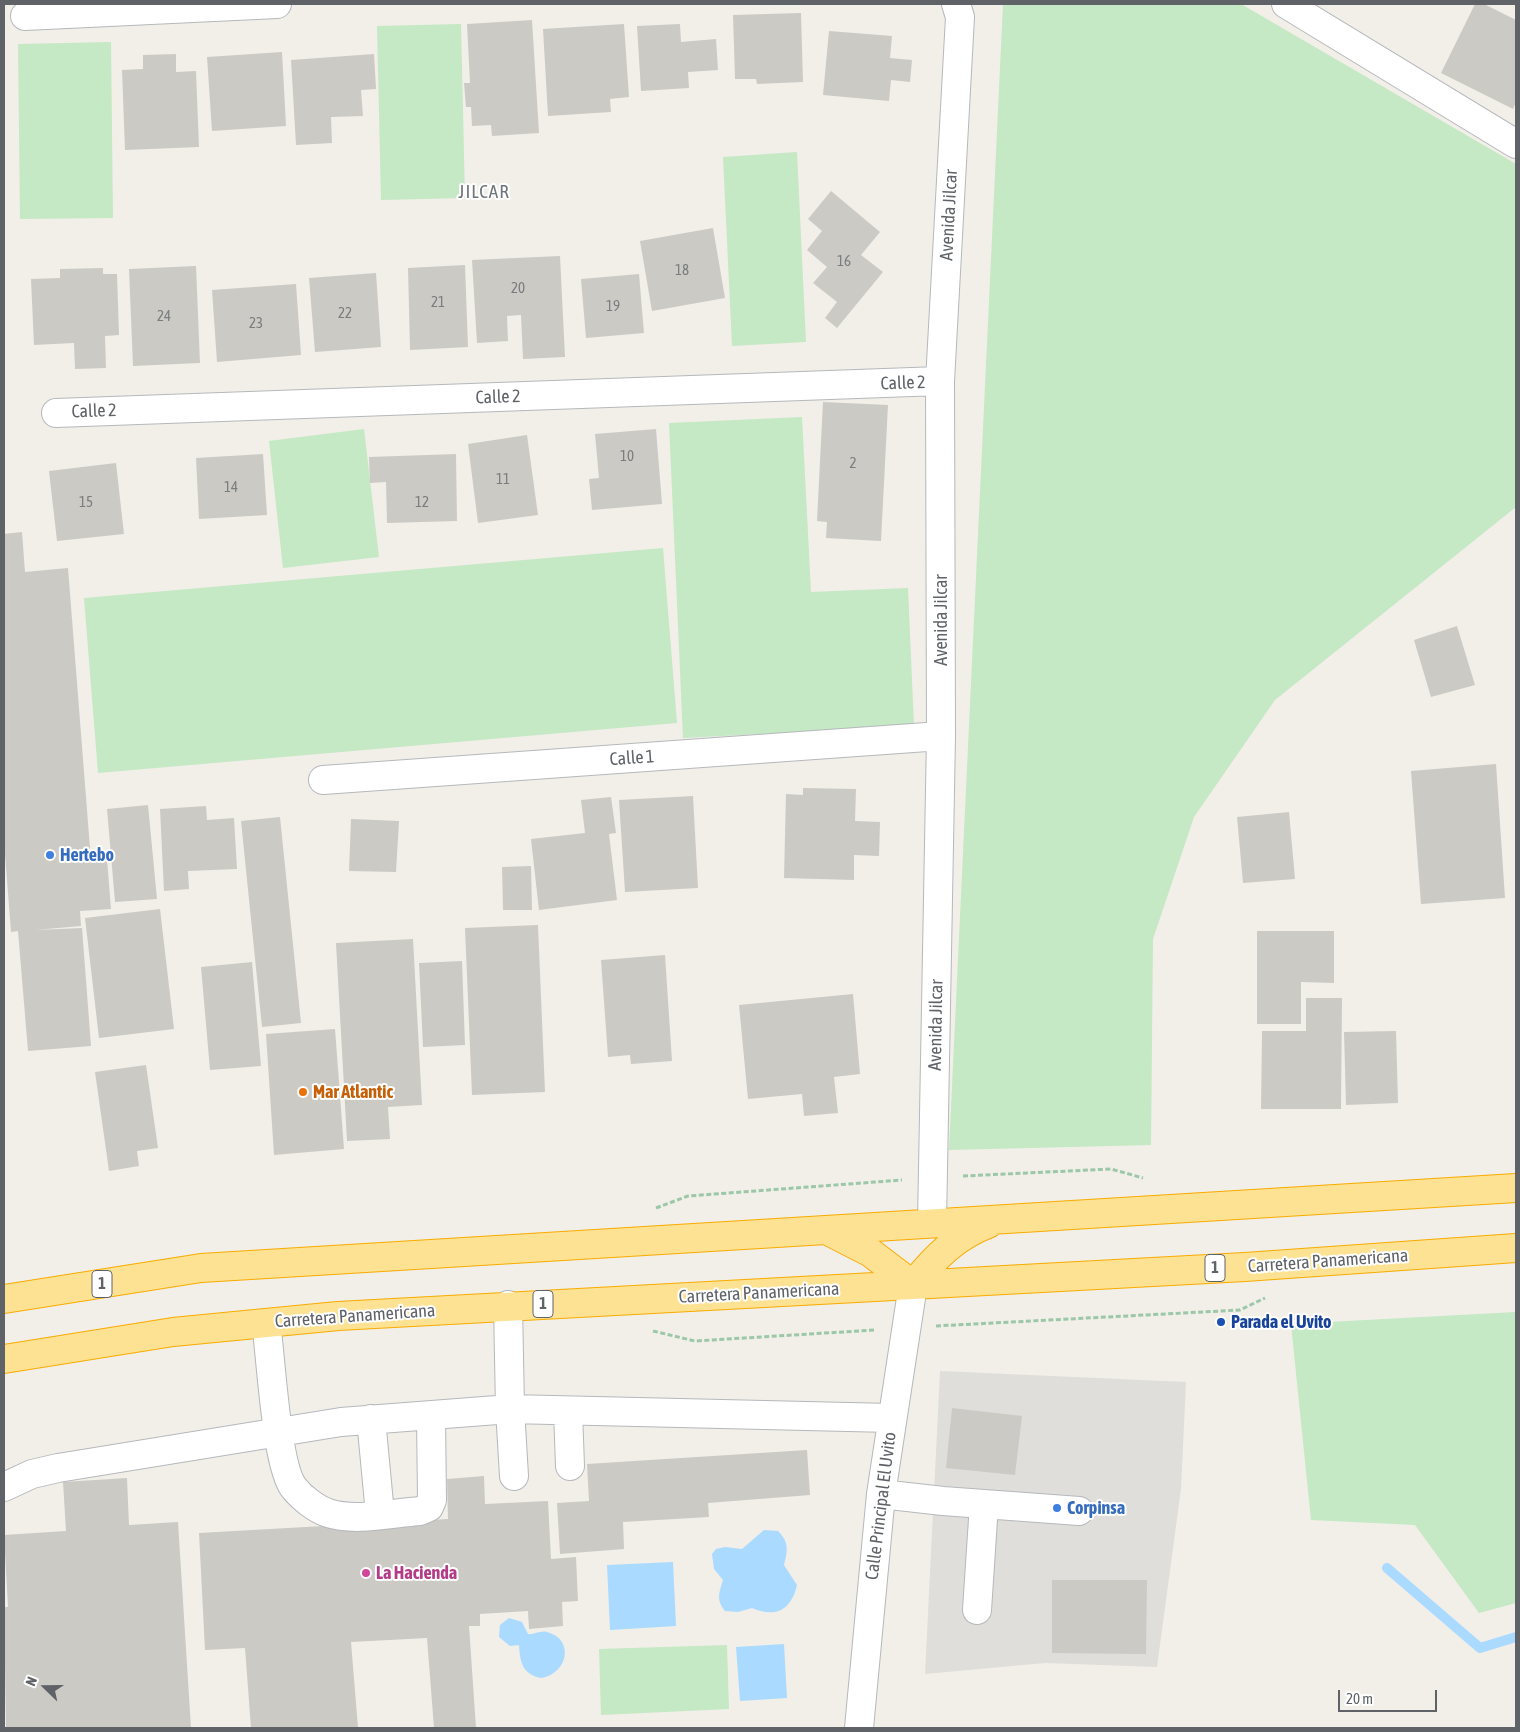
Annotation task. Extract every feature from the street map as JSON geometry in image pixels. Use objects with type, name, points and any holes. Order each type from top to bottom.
[{"type":"highway","name":"1","points":[[4,1299],[201,1268],[1516,1188]]},
{"type":"highway","points":[[824,1230],[871,1253],[913,1285],[930,1262],[952,1243],[977,1228],[1004,1219]]},
{"type":"highway","name":"Carretera Panamericana","points":[[4,1359],[173,1332],[338,1316],[508,1305],[913,1285],[1516,1248]]},
{"type":"street","points":[[25,16],[277,4]]},
{"type":"street","points":[[1286,4],[1516,144]]},
{"type":"street","name":"Avenida Jilcar","points":[[932,1223],[941,736],[940,381],[958,10]]},
{"type":"street","name":"Calle 2","points":[[56,412],[940,381]]},
{"type":"street","name":"Calle 1","points":[[323,780],[941,736]]},
{"type":"street","name":"Calle Principal El Uvito","points":[[860,1728],[881,1494],[891,1418],[913,1285]]},
{"type":"street","points":[[508,1305],[510,1409],[514,1476]]},
{"type":"street","points":[[266,1323],[278,1431],[293,1488],[313,1505],[328,1513],[350,1517],[420,1511],[429,1507],[432,1500],[431,1415]]},
{"type":"street","points":[[4,1488],[32,1474],[58,1468],[278,1431],[371,1419],[510,1409],[891,1418]]},
{"type":"street","points":[[568,1411],[570,1466]]},
{"type":"street","points":[[371,1419],[380,1514]]},
{"type":"street","points":[[881,1494],[1079,1511]]},
{"type":"street","points":[[976,1610],[984,1504]]},
{"type":"shaded area","points":[[940,1371],[1186,1382],[1181,1489],[1157,1667],[1045,1663],[925,1674]]},
{"type":"green space","points":[[1003,4],[1241,4],[1516,164],[1516,507],[1275,700],[1194,817],[1153,939],[1151,1145],[949,1150]]},
{"type":"green space","points":[[461,24],[465,198],[381,200],[377,26]]},
{"type":"green space","points":[[111,42],[113,218],[20,219],[18,44]]},
{"type":"green space","points":[[797,152],[806,342],[732,346],[723,157]]},
{"type":"green space","points":[[802,417],[811,592],[908,588],[914,726],[683,738],[669,423]]},
{"type":"green space","points":[[364,429],[379,557],[283,568],[269,441]]},
{"type":"green space","points":[[663,548],[677,723],[98,773],[84,598]]},
{"type":"green space","points":[[1516,1312],[1516,1603],[1479,1613],[1415,1525],[1311,1520],[1291,1324]]},
{"type":"green space","points":[[727,1645],[729,1709],[601,1715],[599,1649]]},
{"type":"water","points":[[764,1530],[778,1531],[786,1543],[787,1551],[784,1565],[797,1585],[791,1601],[781,1610],[775,1612],[760,1611],[752,1608],[738,1612],[725,1611],[720,1603],[719,1596],[723,1580],[714,1569],[712,1554],[716,1549],[725,1547],[742,1549]]},
{"type":"water","points":[[673,1562],[676,1626],[610,1630],[607,1565]]},
{"type":"water","points":[[509,1618],[522,1622],[528,1634],[547,1632],[556,1636],[562,1642],[565,1656],[557,1670],[541,1678],[530,1674],[526,1670],[521,1662],[519,1645],[510,1646],[499,1637],[500,1625]]},
{"type":"water","points":[[784,1644],[787,1698],[740,1701],[736,1647]]},
{"type":"building","points":[[1475,4],[1484,4],[1516,20],[1516,102],[1513,109],[1441,73]]},
{"type":"building","points":[[801,13],[803,82],[757,84],[756,79],[735,79],[733,15]]},
{"type":"building","points":[[532,20],[539,133],[492,136],[491,125],[472,126],[471,107],[466,107],[464,83],[470,83],[467,24]]},
{"type":"building","points":[[624,24],[629,97],[610,99],[611,112],[548,116],[543,29]]},
{"type":"building","points":[[680,24],[681,42],[716,39],[718,70],[688,72],[689,88],[641,91],[637,26]]},
{"type":"building","points":[[829,31],[892,36],[890,58],[912,60],[910,82],[891,80],[889,101],[823,95]]},
{"type":"building","points":[[282,52],[286,126],[212,131],[207,57]]},
{"type":"building","points":[[176,54],[176,72],[196,71],[199,147],[125,150],[122,70],[143,69],[143,55]]},
{"type":"building","points":[[374,54],[376,89],[361,90],[363,116],[331,117],[332,143],[296,145],[291,60]]},
{"type":"building","points":[[831,191],[880,232],[861,255],[883,272],[837,328],[825,318],[837,302],[813,283],[827,267],[807,250],[822,231],[808,219]]},
{"type":"building","points":[[713,228],[725,298],[652,311],[640,241]]},
{"type":"building","points":[[560,256],[565,357],[523,359],[521,315],[507,316],[508,341],[477,343],[472,260]]},
{"type":"building","points":[[465,265],[468,347],[410,350],[408,268]]},
{"type":"building","points":[[196,266],[200,363],[133,366],[129,269]]},
{"type":"building","points":[[103,268],[103,274],[117,274],[119,335],[105,336],[106,368],[75,369],[74,343],[34,345],[31,279],[60,278],[60,269]]},
{"type":"building","points":[[376,273],[381,347],[315,352],[309,278]]},
{"type":"building","points":[[639,274],[644,333],[586,338],[581,279]]},
{"type":"building","points":[[296,284],[301,355],[217,362],[212,290]]},
{"type":"building","points":[[823,402],[888,405],[881,541],[826,538],[827,522],[817,521]]},
{"type":"building","points":[[656,429],[662,504],[592,510],[589,479],[599,478],[595,434]]},
{"type":"building","points":[[527,435],[538,515],[478,523],[468,444]]},
{"type":"building","points":[[263,454],[267,515],[199,519],[196,458]]},
{"type":"building","points":[[456,454],[457,521],[387,523],[386,482],[370,483],[369,457]]},
{"type":"building","points":[[116,463],[124,534],[57,541],[49,471]]},
{"type":"building","points":[[22,532],[25,572],[68,568],[91,861],[107,859],[111,909],[80,911],[81,926],[35,930],[82,928],[91,1046],[28,1051],[18,931],[11,932],[4,841],[4,534]]},
{"type":"building","points":[[1457,626],[1475,685],[1431,697],[1414,640]]},
{"type":"building","points":[[1496,764],[1505,898],[1421,904],[1411,771]]},
{"type":"building","points":[[803,788],[856,789],[855,821],[880,822],[879,856],[854,855],[854,880],[784,878],[786,794],[803,795]]},
{"type":"building","points":[[693,796],[698,888],[625,892],[619,800]]},
{"type":"building","points":[[611,797],[616,833],[609,834],[617,900],[539,910],[531,839],[585,833],[581,800]]},
{"type":"building","points":[[148,805],[157,899],[115,902],[107,809]]},
{"type":"building","points":[[206,806],[207,820],[234,818],[237,869],[188,871],[189,889],[164,891],[160,809]]},
{"type":"building","points":[[1289,812],[1295,879],[1243,883],[1237,817]]},
{"type":"building","points":[[280,817],[301,1023],[262,1027],[241,821]]},
{"type":"building","points":[[351,819],[399,821],[396,872],[349,871]]},
{"type":"building","points":[[531,866],[532,910],[503,910],[502,867]]},
{"type":"building","points":[[160,909],[174,1029],[99,1038],[85,918]]},
{"type":"building","points":[[538,925],[545,1092],[472,1095],[465,928]]},
{"type":"building","points":[[1257,931],[1334,931],[1334,983],[1301,982],[1301,1024],[1257,1024]]},
{"type":"building","points":[[413,939],[422,1105],[388,1107],[390,1139],[347,1141],[336,943]]},
{"type":"building","points":[[665,955],[672,1061],[631,1064],[630,1055],[608,1057],[601,960]]},
{"type":"building","points":[[462,961],[465,1045],[423,1047],[419,963]]},
{"type":"building","points":[[252,962],[261,1066],[210,1070],[201,967]]},
{"type":"building","points":[[853,994],[860,1074],[834,1077],[838,1113],[804,1116],[802,1094],[748,1099],[739,1005]]},
{"type":"building","points":[[1306,998],[1342,998],[1341,1109],[1261,1109],[1262,1031],[1306,1031]]},
{"type":"building","points":[[335,1029],[344,1149],[274,1155],[266,1034]]},
{"type":"building","points":[[1396,1031],[1398,1103],[1346,1105],[1344,1032]]},
{"type":"building","points":[[146,1065],[158,1148],[137,1151],[139,1166],[109,1171],[95,1072]]},
{"type":"building","points":[[952,1408],[1022,1416],[1015,1475],[946,1468]]},
{"type":"building","points":[[807,1450],[810,1495],[708,1503],[709,1517],[623,1522],[624,1549],[560,1554],[557,1503],[589,1501],[587,1464]]},
{"type":"building","points":[[484,1476],[485,1504],[548,1501],[551,1559],[576,1557],[578,1601],[562,1602],[563,1626],[529,1629],[528,1611],[480,1614],[480,1626],[469,1626],[476,1728],[434,1728],[427,1638],[351,1642],[358,1728],[251,1728],[245,1648],[205,1650],[199,1533],[448,1519],[447,1479]]},
{"type":"building","points":[[127,1478],[129,1525],[178,1522],[191,1728],[6,1728],[4,1607],[8,1607],[4,1535],[66,1531],[63,1482]]},
{"type":"building","points":[[1052,1580],[1147,1580],[1146,1654],[1052,1653]]},
{"type":"waterway","points":[[1387,1568],[1480,1648],[1516,1637]]},
{"type":"place","name":"Hertebo","points":[[50,855]]},
{"type":"place","name":"Mar Atlantic","points":[[303,1092]]},
{"type":"place","name":"Parada el Uvito","points":[[1221,1322]]},
{"type":"place","name":"Corpinsa","points":[[1057,1508]]},
{"type":"place","name":"La Hacienda","points":[[366,1573]]},
{"type":"district","name":"JILCAR","points":[[484,192]]}]
